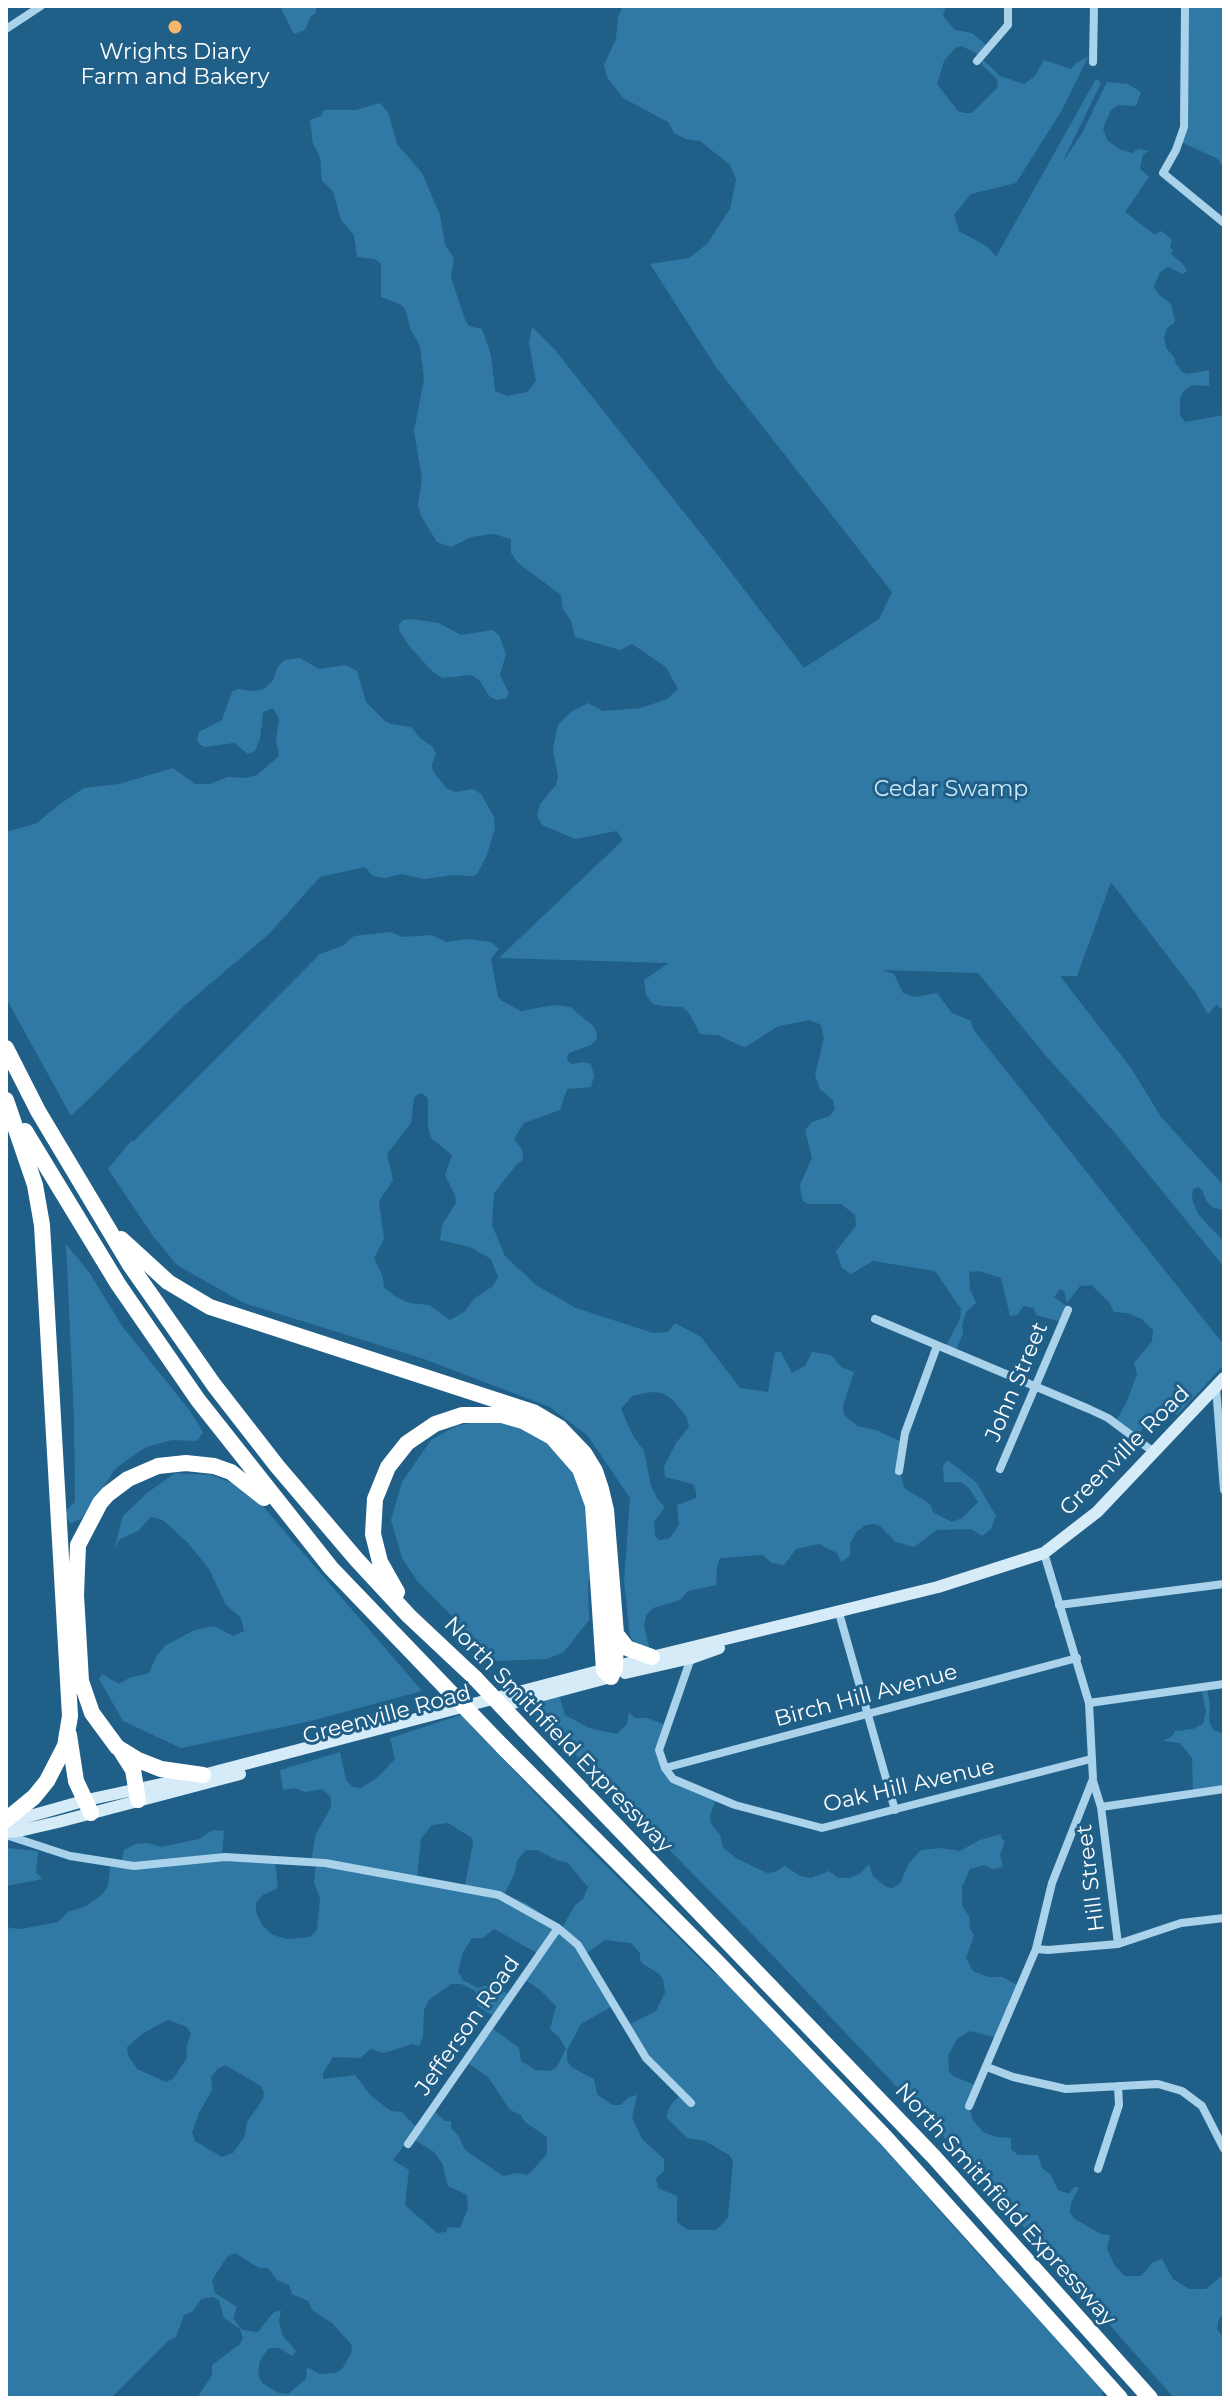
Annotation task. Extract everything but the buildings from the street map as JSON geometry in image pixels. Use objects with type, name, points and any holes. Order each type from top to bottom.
[{"type":"highway","name":"North Smithfield Expressway","points":[[6,1048],[38,1111],[130,1265],[171,1326],[251,1434],[357,1560],[475,1678],[944,2168],[1150,2398]]},
{"type":"highway","name":"North Smithfield Expressway","points":[[6,1099],[150,1332],[198,1400],[304,1535],[364,1604],[886,2138],[1120,2398]]},
{"type":"highway","points":[[6,1099],[35,1185],[42,1225],[68,1664],[69,1733],[76,1781],[89,1806]]},
{"type":"highway","points":[[108,1226],[168,1282],[210,1307],[533,1412],[560,1428],[584,1453],[595,1471],[606,1510],[616,1634],[605,1672],[597,1666],[603,1651],[593,1505],[584,1477],[552,1437],[523,1421],[489,1413],[449,1418],[417,1435],[388,1467],[375,1499],[373,1534],[380,1562],[395,1590],[423,1629]]},
{"type":"highway","points":[[137,1794],[133,1770],[92,1713],[83,1691],[76,1595],[78,1545],[100,1503],[119,1484],[144,1471],[165,1464],[206,1465],[231,1472],[249,1484],[304,1535]]},
{"type":"highway","points":[[616,1634],[627,1648],[652,1657]]},
{"type":"highway","points":[[6,1820],[42,1789],[58,1764],[69,1733]]},
{"type":"highway","points":[[117,1747],[161,1769],[203,1775]]},
{"type":"main road","name":"Greenville Road","points":[[6,1831],[16,1820],[137,1794],[605,1672],[652,1657],[839,1613],[938,1587],[1044,1553],[1097,1512],[1220,1383]]},
{"type":"main road","name":"Greenville Road","points":[[137,1794],[605,1672],[691,1658],[775,1629]]},
{"type":"street","points":[[6,29],[41,6]]},
{"type":"street","points":[[977,61],[1008,25],[1008,6]]},
{"type":"street","points":[[1093,62],[1094,6]]},
{"type":"street","points":[[1185,6],[1184,127],[1163,173],[1224,223]]},
{"type":"street","name":"John Street","points":[[1000,1469],[1068,1310]]},
{"type":"street","points":[[875,1319],[1108,1418],[1155,1453]]},
{"type":"street","points":[[899,1471],[905,1433],[937,1346]]},
{"type":"street","points":[[1220,1383],[1224,1490]]},
{"type":"street","name":"Hill Street","points":[[1044,1553],[1089,1703],[1093,1779],[1101,1807],[1118,1944]]},
{"type":"street","points":[[1059,1605],[1224,1584]]},
{"type":"street","points":[[839,1613],[895,1810]]},
{"type":"street","points":[[665,1768],[659,1755],[660,1743],[691,1658]]},
{"type":"street","name":"Birch Hill Avenue","points":[[665,1768],[1077,1658]]},
{"type":"street","points":[[1089,1703],[1224,1684]]},
{"type":"street","name":"Oak Hill Avenue","points":[[665,1768],[673,1779],[682,1784],[735,1805],[822,1828],[1091,1759]]},
{"type":"street","points":[[969,2106],[1036,1949],[1052,1883],[1093,1779]]},
{"type":"street","points":[[1101,1807],[1224,1789]]},
{"type":"street","points":[[6,1831],[70,1856],[134,1866],[225,1857],[325,1863],[499,1895],[558,1928],[578,1945],[646,2058],[691,2103]]},
{"type":"street","points":[[1036,1949],[1118,1944],[1181,1923],[1224,1918]]},
{"type":"street","name":"Jefferson Road","points":[[408,2144],[558,1928]]},
{"type":"street","points":[[987,2067],[1013,2077],[1066,2089],[1158,2084],[1182,2091],[1202,2106],[1224,2149]]},
{"type":"street","points":[[1098,2169],[1119,2105],[1118,2086]]},
{"type":"green space","points":[[280,6],[316,6],[316,13],[311,16],[305,30],[294,34]]},
{"type":"green space","name":"Cedar Swamp","points":[[623,6],[946,6],[943,16],[955,30],[972,33],[989,47],[981,56],[962,46],[955,48],[944,61],[937,84],[958,111],[964,113],[972,113],[998,87],[997,79],[982,65],[981,58],[1000,76],[1024,84],[1035,76],[1044,60],[1071,69],[1088,57],[1062,110],[1016,183],[971,194],[954,215],[959,231],[988,247],[996,257],[1096,79],[1101,83],[1062,163],[1082,133],[1107,82],[1128,84],[1141,92],[1136,106],[1118,105],[1111,110],[1103,128],[1107,140],[1119,149],[1132,153],[1138,149],[1149,151],[1143,154],[1140,169],[1149,177],[1125,212],[1155,235],[1161,231],[1172,239],[1170,247],[1174,251],[1170,253],[1187,271],[1183,274],[1168,267],[1160,272],[1154,287],[1171,304],[1175,322],[1167,328],[1164,337],[1166,348],[1176,364],[1188,374],[1209,370],[1209,386],[1192,385],[1184,391],[1180,398],[1180,415],[1185,422],[1224,415],[1224,1005],[1221,1009],[1217,1004],[1208,1014],[1195,992],[1111,882],[1077,976],[1060,976],[1131,1068],[1161,1117],[1224,1186],[1224,1210],[1214,1208],[1207,1202],[1198,1187],[1193,1189],[1192,1199],[1198,1214],[1224,1242],[1224,1267],[978,973],[883,970],[894,974],[903,993],[914,997],[937,993],[952,1013],[971,1021],[973,1029],[1224,1345],[1224,1365],[1177,1415],[1168,1408],[1169,1400],[1154,1420],[1147,1421],[1137,1437],[1116,1421],[1137,1374],[1134,1363],[1152,1341],[1153,1330],[1142,1319],[1114,1312],[1109,1302],[1091,1285],[1080,1286],[1067,1303],[1064,1291],[1060,1289],[1054,1297],[1068,1307],[1062,1322],[1036,1315],[1034,1308],[1024,1306],[1017,1315],[1010,1316],[1001,1278],[980,1271],[969,1272],[970,1289],[976,1303],[966,1312],[956,1351],[945,1348],[960,1319],[961,1309],[935,1271],[873,1261],[851,1274],[842,1268],[836,1251],[856,1226],[855,1215],[841,1204],[808,1204],[803,1201],[800,1185],[812,1158],[805,1130],[812,1122],[830,1116],[835,1109],[833,1100],[820,1089],[815,1075],[824,1038],[821,1025],[810,1020],[779,1026],[745,1047],[718,1035],[700,1034],[689,1013],[682,1007],[653,1004],[646,995],[644,980],[669,963],[499,958],[623,840],[617,831],[575,839],[542,825],[537,815],[540,804],[556,785],[558,776],[553,749],[558,725],[571,712],[588,703],[603,711],[641,708],[667,699],[678,689],[666,667],[632,644],[620,650],[575,637],[571,621],[563,609],[561,595],[518,563],[511,553],[511,539],[493,534],[471,537],[451,547],[437,542],[421,516],[418,504],[422,478],[414,431],[424,379],[420,346],[405,309],[381,297],[381,264],[375,259],[357,257],[354,235],[341,220],[333,191],[322,181],[320,157],[313,144],[310,120],[321,116],[324,110],[356,110],[380,103],[388,112],[397,144],[422,173],[440,215],[445,245],[454,258],[451,278],[466,322],[469,326],[482,329],[491,355],[495,391],[508,396],[527,392],[536,381],[529,343],[532,327],[555,350],[804,668],[879,619],[892,592],[716,367],[650,264],[689,258],[707,244],[730,209],[736,179],[730,165],[700,141],[674,133],[668,122],[623,98],[607,77],[604,65],[616,39],[618,17]]},
{"type":"green space","points":[[1186,6],[1224,6],[1224,169],[1218,159],[1181,142]]},
{"type":"green space","points":[[403,620],[439,623],[461,635],[493,630],[499,635],[506,654],[500,675],[509,694],[506,698],[497,700],[490,697],[479,680],[471,675],[443,678],[433,672],[399,630]]},
{"type":"green space","points":[[300,658],[319,669],[346,665],[357,671],[366,702],[385,721],[411,727],[432,746],[436,754],[433,771],[446,788],[456,792],[473,789],[481,794],[494,817],[495,828],[487,855],[477,874],[472,876],[424,879],[402,874],[385,878],[373,876],[365,867],[320,877],[269,934],[185,1005],[71,1116],[6,998],[6,832],[37,823],[84,788],[119,784],[173,768],[195,784],[257,775],[279,756],[276,739],[279,719],[273,708],[263,712],[260,739],[255,751],[248,754],[234,743],[205,747],[197,739],[199,732],[222,720],[232,692],[238,689],[264,689],[273,680],[278,666],[285,660]]},
{"type":"green space","points":[[391,932],[402,937],[432,935],[446,942],[466,939],[491,942],[499,949],[491,958],[498,997],[502,1001],[521,1011],[554,1005],[570,1007],[593,1026],[597,1039],[591,1045],[569,1053],[567,1058],[572,1064],[591,1064],[594,1076],[591,1087],[567,1089],[560,1110],[524,1123],[514,1139],[522,1150],[523,1160],[494,1193],[492,1225],[505,1256],[536,1285],[576,1308],[653,1333],[668,1332],[675,1323],[701,1337],[740,1388],[768,1392],[775,1352],[781,1352],[792,1373],[805,1366],[812,1352],[831,1355],[841,1367],[854,1372],[843,1406],[844,1415],[857,1426],[876,1430],[904,1443],[900,1471],[904,1488],[930,1504],[933,1512],[952,1522],[962,1518],[978,1502],[961,1482],[944,1482],[943,1467],[947,1460],[976,1482],[996,1516],[991,1529],[982,1536],[971,1529],[937,1530],[914,1547],[896,1542],[874,1524],[857,1531],[850,1544],[850,1556],[841,1562],[837,1553],[819,1544],[796,1549],[784,1565],[772,1563],[762,1555],[720,1558],[716,1585],[688,1591],[680,1600],[653,1608],[646,1615],[644,1626],[651,1655],[648,1658],[630,1636],[624,1581],[630,1498],[588,1436],[550,1407],[424,1359],[244,1303],[177,1265],[153,1236],[108,1169],[131,1141],[320,954],[342,946],[354,936]],"holes":[[[418,1094],[428,1098],[431,1138],[452,1155],[445,1175],[456,1203],[442,1225],[440,1240],[470,1247],[491,1259],[498,1277],[493,1286],[475,1298],[464,1312],[450,1320],[429,1305],[409,1303],[395,1296],[384,1287],[374,1258],[384,1239],[379,1201],[393,1180],[387,1154],[411,1123],[414,1098]],[[662,1393],[672,1399],[686,1416],[689,1427],[676,1443],[664,1467],[665,1477],[693,1484],[696,1491],[696,1498],[677,1505],[679,1525],[670,1538],[659,1540],[655,1536],[654,1522],[665,1507],[651,1486],[644,1451],[633,1436],[621,1409],[632,1396]]]},
{"type":"green space","points":[[66,1244],[89,1272],[122,1326],[190,1411],[203,1432],[197,1441],[172,1440],[146,1447],[116,1468],[82,1518],[70,1524],[64,1512],[75,1502]]},
{"type":"green space","points":[[485,1420],[521,1420],[551,1438],[582,1480],[594,1546],[588,1586],[589,1620],[564,1652],[547,1659],[496,1661],[418,1582],[402,1558],[391,1520],[402,1482],[431,1440],[456,1426]]},
{"type":"green space","points":[[175,1473],[211,1475],[248,1489],[422,1691],[311,1721],[181,1748],[123,1721],[99,1679],[102,1674],[119,1684],[149,1673],[157,1655],[166,1645],[195,1630],[214,1626],[233,1636],[244,1631],[241,1618],[226,1605],[209,1569],[188,1543],[163,1520],[151,1517],[138,1531],[120,1539],[114,1549],[123,1516],[147,1493]]},
{"type":"green space","points":[[1207,1687],[1209,1721],[1213,1730],[1224,1734],[1224,1788],[1193,1790],[1192,1758],[1180,1743],[1163,1741],[1175,1731],[1193,1729],[1203,1724],[1206,1711],[1201,1689]]},
{"type":"green space","points":[[559,1695],[565,1715],[589,1728],[617,1734],[627,1724],[629,1712],[635,1718],[647,1718],[666,1725],[660,1752],[670,1774],[716,1798],[710,1816],[711,1824],[720,1835],[723,1848],[767,1873],[785,1866],[800,1876],[811,1878],[829,1871],[838,1878],[849,1878],[860,1874],[869,1864],[873,1876],[886,1887],[893,1888],[900,1883],[909,1863],[921,1850],[941,1848],[960,1851],[980,1840],[1001,1834],[1005,1841],[1000,1855],[1003,1867],[992,1869],[985,1865],[970,1869],[962,1887],[962,1906],[969,1916],[974,1935],[966,1958],[973,1971],[988,1977],[1002,1977],[1021,1987],[998,2038],[970,2031],[957,2039],[948,2056],[949,2071],[953,2076],[977,2086],[969,2107],[973,2120],[983,2132],[1011,2138],[1011,2149],[1018,2155],[1038,2155],[1042,2168],[1050,2174],[1058,2190],[1069,2194],[1074,2187],[1079,2187],[1070,2213],[1101,2234],[1110,2235],[1107,2249],[1115,2266],[1125,2276],[1141,2276],[1153,2262],[1162,2259],[1173,2279],[1189,2289],[1206,2289],[1224,2274],[1224,2312],[1217,2330],[1224,2337],[1224,2398],[1174,2398],[947,2140],[756,1938],[527,1705]]},
{"type":"green space","points":[[461,1715],[572,1832],[712,1971],[725,1980],[883,2147],[995,2273],[1000,2269],[1106,2389],[1101,2393],[1105,2398],[197,2398],[212,2375],[212,2365],[240,2344],[243,2338],[240,2329],[224,2318],[219,2300],[213,2297],[201,2299],[193,2311],[184,2315],[176,2337],[168,2341],[111,2398],[6,2398],[6,1925],[21,1929],[58,1922],[68,1912],[86,1906],[103,1894],[108,1886],[111,1863],[121,1863],[124,1850],[135,1844],[148,1843],[161,1847],[199,1839],[213,1830],[224,1831],[222,1855],[275,1859],[278,1888],[256,1902],[256,1912],[262,1925],[273,1935],[286,1939],[310,1937],[317,1930],[320,1898],[314,1883],[316,1862],[312,1858],[315,1836],[331,1807],[331,1797],[322,1789],[305,1792],[294,1788],[283,1790],[280,1770],[340,1752],[346,1780],[353,1787],[361,1788],[377,1778],[395,1759],[390,1738]],"holes":[[[448,1823],[472,1838],[465,1885],[417,1876],[421,1839],[432,1825]],[[526,1850],[537,1850],[567,1862],[588,1887],[562,1928],[526,1903],[504,1894],[517,1861]],[[494,1929],[537,1953],[522,1978],[556,2006],[550,2029],[566,2049],[557,2067],[550,2071],[536,2070],[521,2061],[519,2048],[488,2025],[465,2061],[488,2077],[510,2110],[521,2115],[525,2122],[547,2137],[547,2154],[528,2175],[517,2173],[503,2176],[465,2150],[451,2128],[451,2121],[445,2121],[430,2108],[415,2126],[402,2112],[391,2111],[371,2096],[355,2075],[323,2079],[323,2073],[333,2057],[360,2058],[371,2049],[384,2053],[412,2044],[419,2046],[423,2037],[424,2010],[429,2000],[451,1984],[461,1984],[474,1990],[479,1997],[477,2006],[495,2015],[508,1994],[493,1984],[478,1988],[463,1980],[458,1972],[463,1952],[472,1938],[483,1938]],[[605,1940],[631,1943],[640,1953],[643,1964],[663,1979],[665,1993],[656,2011],[628,2025],[646,2057],[680,2095],[670,2106],[666,2117],[687,2138],[705,2141],[729,2155],[733,2161],[728,2218],[716,2230],[688,2230],[677,2222],[677,2196],[658,2188],[656,2178],[664,2171],[664,2159],[642,2139],[632,2118],[637,2095],[629,2097],[621,2105],[612,2105],[597,2094],[594,2079],[571,2067],[567,2060],[567,2050],[581,2024],[614,2005],[587,1953]],[[168,2020],[187,2027],[191,2034],[186,2048],[187,2058],[173,2079],[166,2082],[137,2069],[128,2055],[127,2047],[145,2032]],[[225,2065],[261,2086],[264,2092],[263,2099],[247,2122],[245,2136],[233,2153],[222,2157],[195,2141],[192,2133],[212,2090],[211,2077]],[[410,2137],[434,2152],[442,2163],[448,2186],[467,2195],[468,2208],[460,2228],[448,2227],[446,2232],[437,2233],[405,2205],[409,2170],[393,2160]],[[235,2253],[259,2268],[268,2268],[277,2280],[289,2285],[292,2294],[308,2301],[313,2311],[332,2323],[352,2345],[351,2354],[342,2369],[320,2374],[307,2367],[306,2379],[288,2394],[279,2393],[262,2383],[258,2375],[260,2360],[269,2348],[279,2348],[292,2356],[296,2351],[282,2335],[281,2310],[273,2313],[258,2332],[242,2330],[233,2318],[237,2307],[215,2293],[212,2280],[227,2257]]]},
{"type":"green space","points":[[6,1848],[38,1851],[36,1873],[43,1879],[6,1886]]},
{"type":"place","name":"Wrights Diary Farm and Bakery","points":[[175,27]]}]
